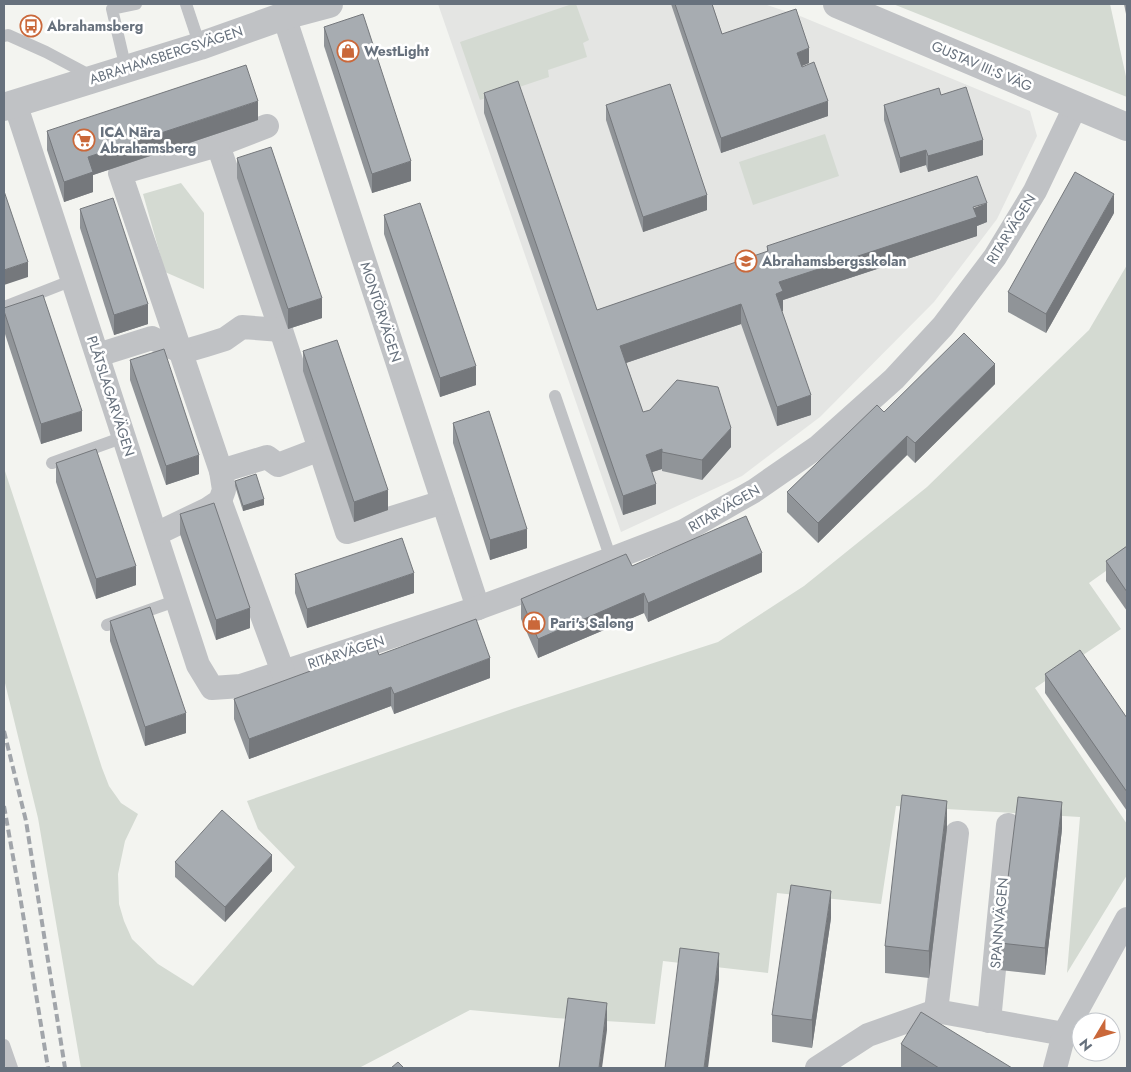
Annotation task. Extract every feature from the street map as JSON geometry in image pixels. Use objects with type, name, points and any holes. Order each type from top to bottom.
[{"type":"street","name":"ABRAHAMSBERGSVÄGEN","points":[[9,105],[200,46],[284,16],[329,4]]},
{"type":"street","name":"GUSTAV III:S VÄG","points":[[837,4],[1127,127]]},
{"type":"street","name":"MONTÖRVÄGEN","points":[[284,16],[478,608]]},
{"type":"street","name":"PLÅTSLAGARVÄGEN","points":[[9,105],[73,280],[198,665],[212,688]]},
{"type":"street","name":"RITARVÄGEN","points":[[212,688],[241,686],[478,608],[611,560],[684,531],[754,491],[819,446],[894,379],[943,326],[995,257],[1035,191],[1076,105]]},
{"type":"street","points":[[156,534],[208,509],[220,501],[224,490],[221,471],[182,352],[120,173],[218,145],[267,126]]},
{"type":"street","points":[[218,145],[347,532],[444,502]]},
{"type":"street","points":[[98,355],[152,338],[182,352],[206,346],[242,328],[281,330]]},
{"type":"street","points":[[221,471],[268,457],[278,465],[320,449]]},
{"type":"street","points":[[220,501],[284,672]]},
{"type":"street","name":"SPANNVÄGEN","points":[[989,1021],[1008,826]]},
{"type":"street","points":[[936,1011],[957,833]]},
{"type":"street","points":[[1055,1068],[1064,1034],[1127,919]]},
{"type":"street","points":[[817,1068],[868,1035],[936,1011],[1064,1034]]},
{"type":"lane","points":[[126,69],[112,9],[136,4]]},
{"type":"lane","points":[[186,4],[200,46]]},
{"type":"lane","points":[[4,36],[8,35],[38,48],[95,78]]},
{"type":"lane","points":[[4,307],[73,280]]},
{"type":"lane","points":[[555,396],[611,560]]},
{"type":"lane","points":[[52,463],[124,437]]},
{"type":"lane","points":[[107,625],[178,600]]},
{"type":"lane","points":[[4,1045],[12,1068]]},
{"type":"shaded area","name":"Abrahamsbergsskolan","points":[[438,4],[764,4],[800,16],[1030,111],[1037,136],[997,219],[934,302],[820,417],[742,476],[621,532]]},
{"type":"shaded area","points":[[576,4],[589,40],[583,43],[587,57],[548,70],[549,77],[480,100],[460,42]]},
{"type":"shaded area","points":[[893,4],[1110,4],[1127,81],[1127,97]]},
{"type":"shaded area","points":[[825,134],[839,176],[753,205],[739,162]]},
{"type":"shaded area","points":[[181,183],[204,213],[204,289],[165,272],[143,194]]},
{"type":"shaded area","points":[[1127,265],[1127,556],[1089,583],[1121,629],[1035,688],[1127,824],[1127,875],[1067,973],[1080,817],[896,806],[881,904],[777,893],[768,973],[663,961],[655,1024],[555,1018],[470,1010],[359,1068],[81,1068],[38,818],[4,679],[4,468],[102,768],[109,786],[121,803],[138,814],[125,841],[118,874],[119,904],[124,921],[132,939],[158,964],[193,986],[295,867],[258,829],[247,801],[512,709],[718,642],[804,586],[927,487],[1089,330]]},
{"type":"building","points":[[675,4],[712,4],[722,34],[796,9],[809,48],[797,53],[802,67],[814,62],[828,101],[721,138]]},
{"type":"building","points":[[363,14],[411,161],[372,174],[324,27]]},
{"type":"building","points":[[246,65],[258,101],[88,157],[93,172],[64,182],[47,131]]},
{"type":"building","points":[[518,81],[597,310],[768,251],[767,246],[977,176],[987,203],[973,207],[977,217],[779,282],[783,291],[776,294],[811,395],[777,407],[741,304],[620,346],[643,412],[650,410],[677,380],[718,387],[731,428],[702,460],[662,452],[662,449],[646,455],[656,484],[623,496],[484,93]]},
{"type":"building","points":[[670,84],[707,195],[643,217],[606,105]]},
{"type":"building","points":[[966,87],[983,140],[928,156],[926,150],[900,158],[884,105],[939,88],[941,95]]},
{"type":"building","points":[[271,147],[322,298],[288,309],[237,158]]},
{"type":"building","points":[[1075,172],[1114,194],[1046,314],[1008,292]]},
{"type":"building","points":[[4,191],[28,262],[4,270]]},
{"type":"building","points":[[113,198],[148,304],[114,315],[80,209]]},
{"type":"building","points":[[420,203],[476,366],[440,378],[384,215]]},
{"type":"building","points":[[43,295],[82,411],[41,424],[4,308]]},
{"type":"building","points":[[964,333],[995,364],[915,443],[907,436],[818,523],[787,492],[877,405],[884,412]]},
{"type":"building","points":[[337,340],[388,490],[354,502],[303,351]]},
{"type":"building","points":[[164,349],[199,455],[166,466],[130,360]]},
{"type":"building","points":[[489,411],[527,529],[490,540],[453,423]]},
{"type":"building","points":[[96,449],[136,566],[96,579],[56,463]]},
{"type":"building","points":[[256,474],[264,499],[243,506],[235,481]]},
{"type":"building","points":[[214,503],[250,608],[216,620],[180,514]]},
{"type":"building","points":[[746,516],[762,553],[648,603],[644,593],[538,639],[521,599],[626,554],[632,566]]},
{"type":"building","points":[[402,538],[414,573],[307,609],[295,574]]},
{"type":"building","points":[[1127,546],[1127,592],[1106,561]]},
{"type":"building","points":[[150,607],[186,713],[145,727],[110,621]]},
{"type":"building","points":[[476,619],[490,658],[394,694],[391,687],[249,739],[234,699],[376,647],[379,655]]},
{"type":"building","points":[[1080,650],[1127,718],[1127,792],[1045,674]]},
{"type":"building","points":[[902,795],[947,801],[929,951],[885,946]]},
{"type":"building","points":[[1018,797],[1062,802],[1045,948],[1000,943]]},
{"type":"building","points":[[222,810],[272,855],[225,907],[175,862]]},
{"type":"building","points":[[791,885],[831,891],[812,1020],[772,1015]]},
{"type":"building","points":[[680,948],[719,953],[704,1068],[665,1068]]},
{"type":"building","points":[[568,998],[607,1003],[599,1068],[559,1068]]},
{"type":"building","points":[[921,1012],[1012,1068],[939,1068],[901,1044]]},
{"type":"building","points":[[398,1062],[404,1068],[391,1068]]},
{"type":"railway","points":[[4,731],[26,821],[65,1068]]},
{"type":"railway","points":[[4,806],[48,1068]]},
{"type":"place","name":"Abrahamsberg","points":[[31,26]]},
{"type":"place","name":"WestLight","points":[[348,51]]},
{"type":"place","name":"ICA Nära Abrahamsberg","points":[[84,140]]},
{"type":"place","name":"Abrahamsbergsskolan","points":[[746,261]]},
{"type":"place","name":"Pari's Salong","points":[[534,623]]}]
